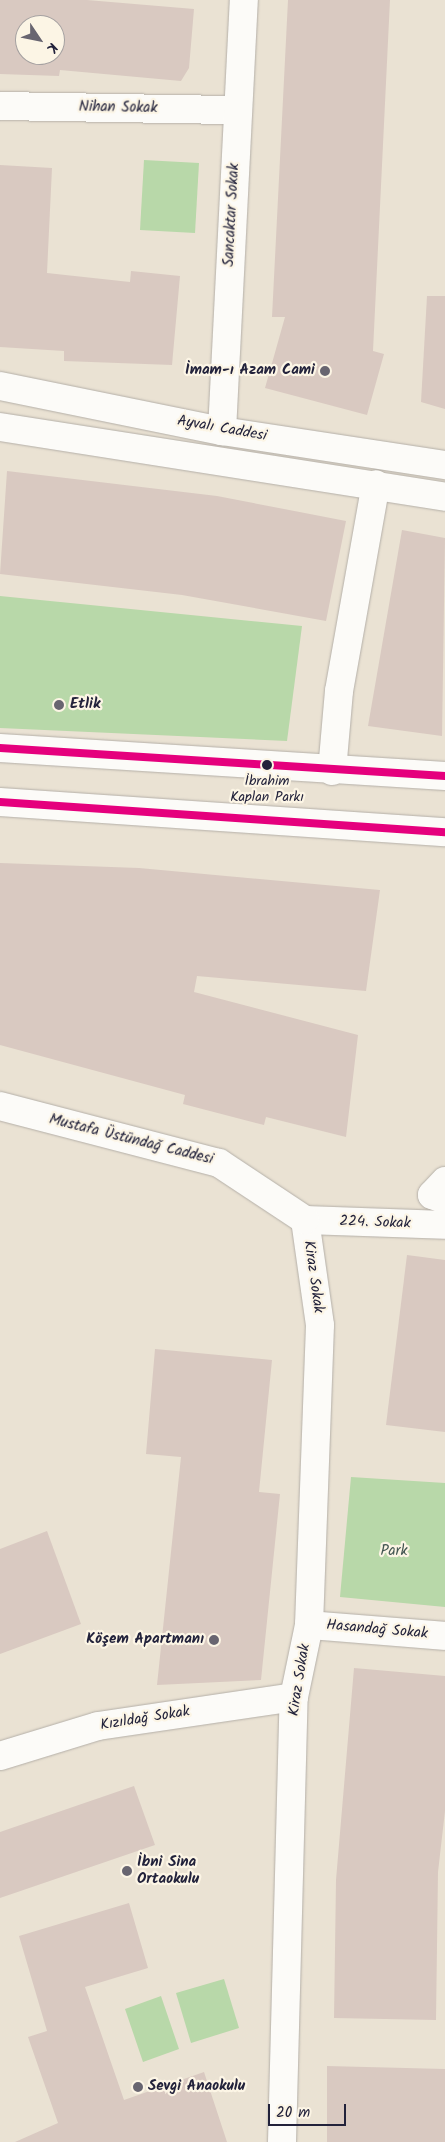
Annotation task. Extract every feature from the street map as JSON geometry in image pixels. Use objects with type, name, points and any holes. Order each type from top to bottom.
[{"type":"street","name":"Sancaktar Sokak","points":[[222,431],[244,0]]},
{"type":"street","name":"Nihan Sokak","points":[[0,106],[237,110]]},
{"type":"street","name":"Ayvalı Caddesi","points":[[0,386],[222,431],[445,465]]},
{"type":"street","name":"Ayvalı Caddesi","points":[[0,427],[376,484],[445,497]]},
{"type":"street","points":[[332,771],[340,691],[376,484]]},
{"type":"street","points":[[0,748],[332,771],[445,776]]},
{"type":"street","points":[[0,802],[445,832]]},
{"type":"street","name":"Mustafa Üstündağ Caddesi","points":[[0,1106],[220,1162],[305,1220]]},
{"type":"street","points":[[445,1181],[432,1195],[445,1200]]},
{"type":"street","name":"224. Sokak","points":[[305,1220],[445,1225]]},
{"type":"street","name":"Kiraz Sokak","points":[[282,2142],[294,1698],[309,1625],[320,1325],[305,1220]]},
{"type":"street","name":"Hasandağ Sokak","points":[[309,1625],[445,1636]]},
{"type":"street","name":"Kızıldağ Sokak","points":[[0,1756],[98,1726],[294,1698]]},
{"type":"green space","points":[[144,160],[199,163],[195,233],[140,230]]},
{"type":"green space","points":[[0,596],[302,626],[287,741],[0,728]]},
{"type":"green space","name":"Park","points":[[351,1477],[445,1483],[445,1607],[340,1597]]},
{"type":"green space","points":[[224,1979],[239,2028],[191,2043],[176,1993]]},
{"type":"green space","points":[[161,1996],[179,2049],[143,2062],[125,2009]]},
{"type":"building","points":[[0,0],[87,0],[194,9],[189,68],[181,81],[60,70],[59,76],[0,74]]},
{"type":"building","points":[[288,0],[390,0],[373,351],[384,354],[367,415],[265,388],[285,317],[272,317]]},
{"type":"building","points":[[0,165],[52,168],[47,273],[130,282],[131,271],[180,276],[172,365],[64,361],[64,351],[0,347]]},
{"type":"building","points":[[427,296],[445,296],[445,409],[421,402]]},
{"type":"building","points":[[7,471],[217,496],[346,521],[326,621],[182,595],[0,574]]},
{"type":"building","points":[[402,530],[445,538],[442,736],[368,726]]},
{"type":"building","points":[[0,863],[139,868],[380,890],[366,991],[197,976],[194,992],[358,1035],[346,1137],[266,1117],[264,1125],[183,1104],[185,1095],[0,1045]]},
{"type":"building","points":[[407,1255],[445,1260],[445,1432],[386,1425]]},
{"type":"building","points":[[155,1349],[272,1360],[259,1492],[280,1494],[261,1680],[157,1685],[181,1457],[146,1454]]},
{"type":"building","points":[[47,1531],[81,1624],[0,1654],[0,1549]]},
{"type":"building","points":[[354,1668],[445,1676],[445,1811],[438,1872],[436,2020],[334,2018],[336,1880]]},
{"type":"building","points":[[134,1786],[155,1845],[0,1898],[0,1832]]},
{"type":"building","points":[[129,1903],[148,1968],[85,1987],[124,2100],[204,2072],[227,2142],[15,2142],[58,2123],[28,2037],[47,2031],[19,1936]]},
{"type":"building","points":[[327,2066],[445,2069],[445,2142],[327,2142]]},
{"type":"transit line","points":[[0,748],[445,776]]},
{"type":"transit line","points":[[0,802],[445,832]]},
{"type":"place","name":"İmam-ı Azam Cami","points":[[325,371]]},
{"type":"place","name":"Etlik","points":[[59,705]]},
{"type":"place","name":"İbrahim Kaplan Parkı","points":[[267,765]]},
{"type":"place","name":"Köşem Apartmanı","points":[[214,1640]]},
{"type":"place","name":"İbni Sina Ortaokulu","points":[[127,1871]]},
{"type":"place","name":"Sevgi Anaokulu","points":[[138,2087]]}]
